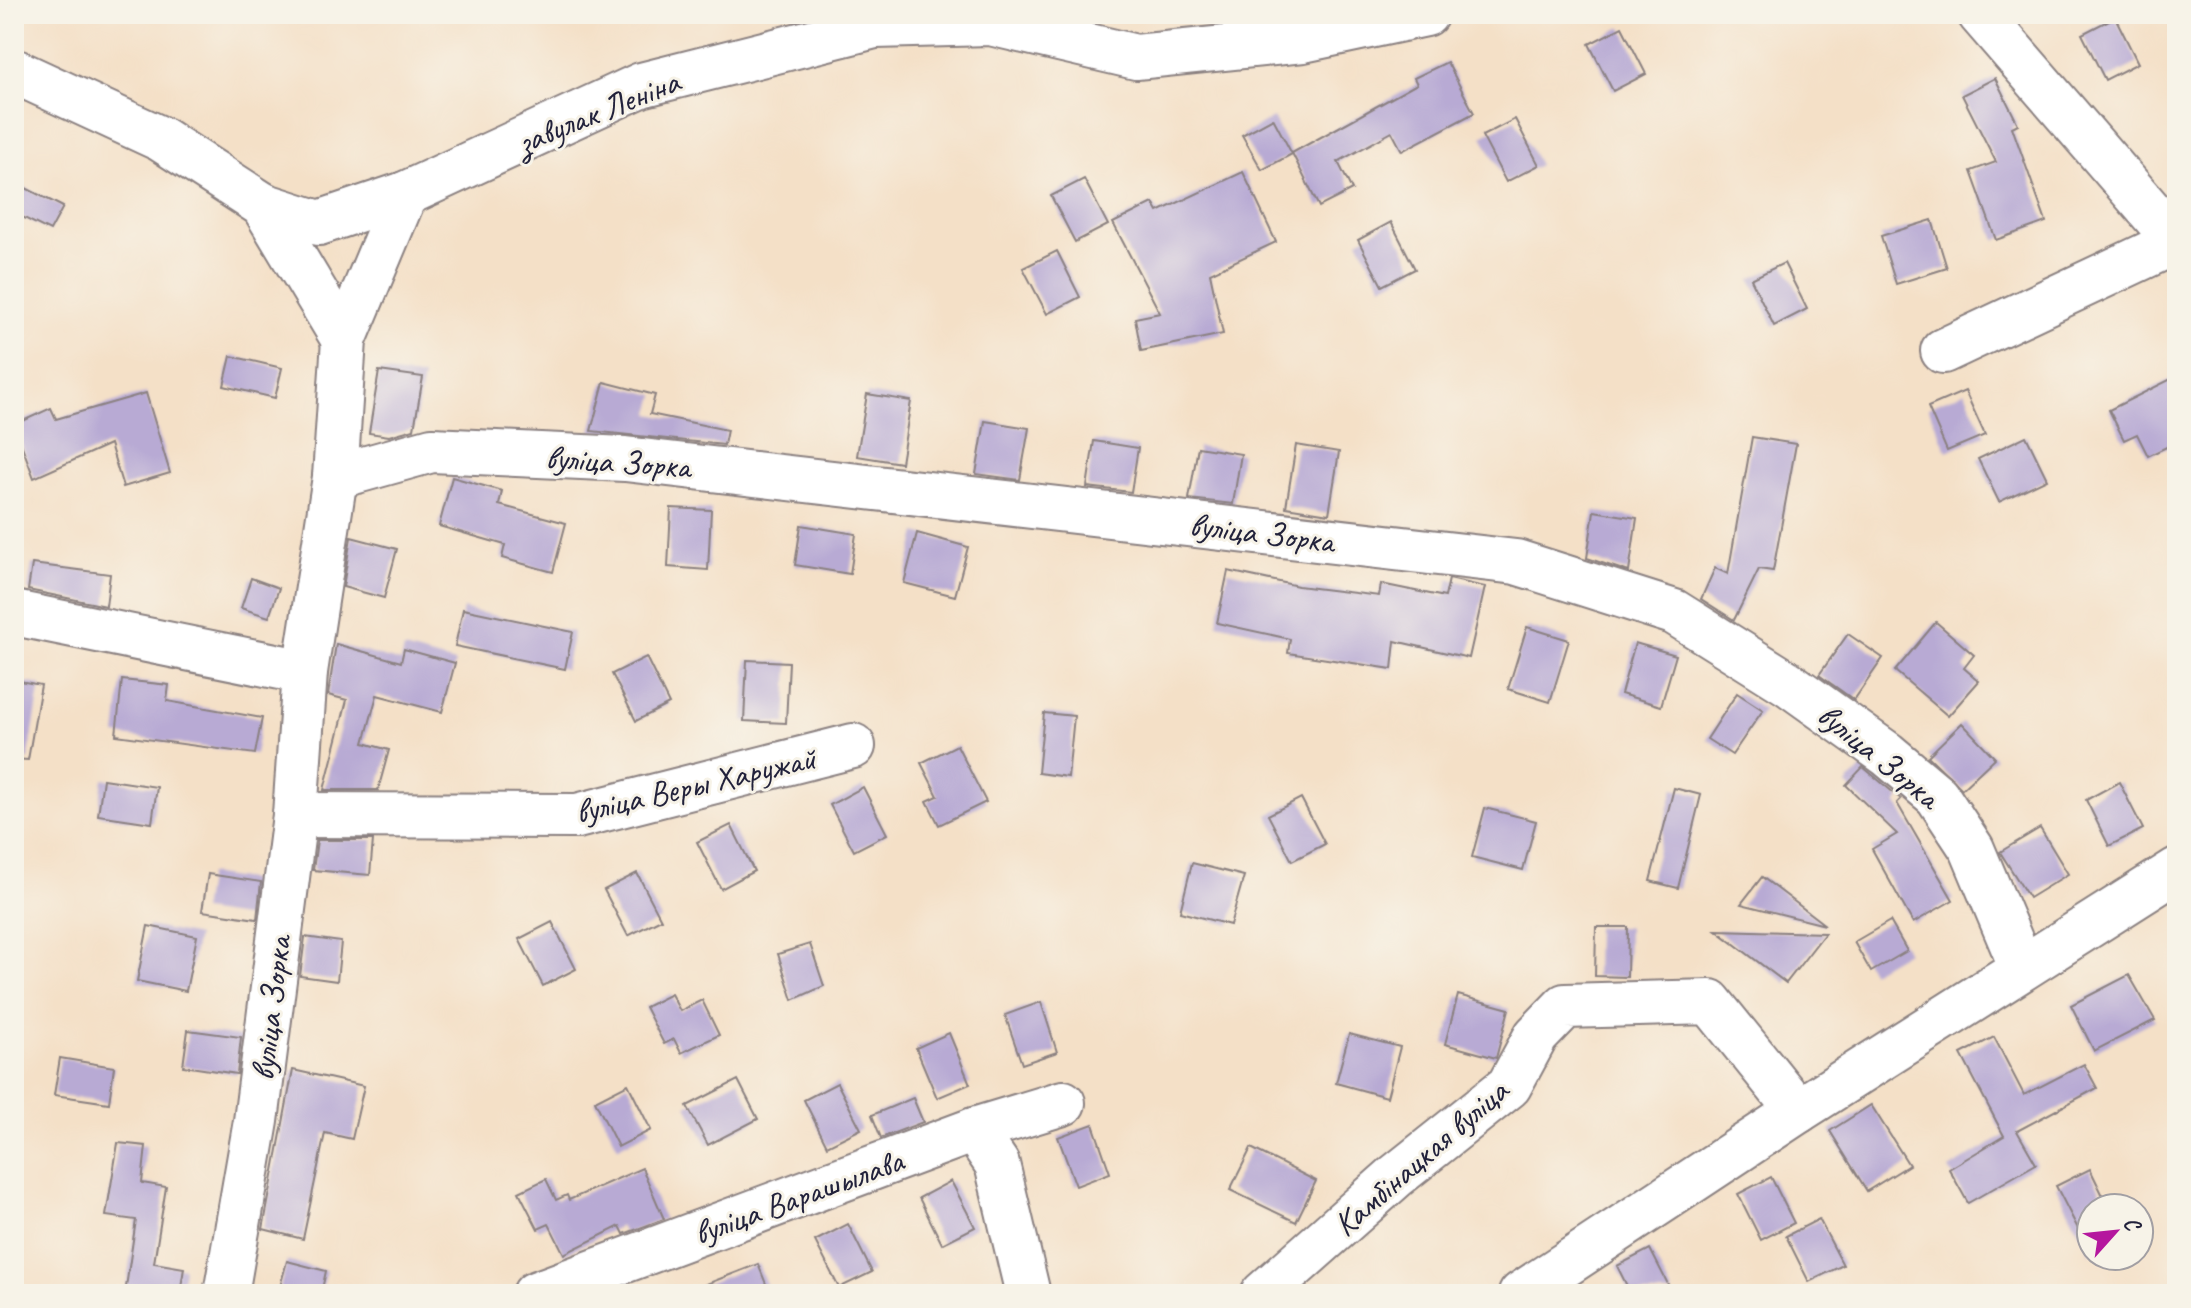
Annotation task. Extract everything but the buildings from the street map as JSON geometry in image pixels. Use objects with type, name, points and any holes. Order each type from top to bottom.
[{"type":"street","name":"завулак Леніна","points":[[263,205],[319,223],[405,194],[641,85],[875,26],[990,23],[1136,57],[1303,40],[1426,14]]},
{"type":"street","points":[[1943,351],[2177,242],[1980,14]]},
{"type":"street","points":[[14,71],[161,139],[263,205],[344,340]]},
{"type":"street","points":[[344,340],[405,194]]},
{"type":"street","name":"вуліца Зорка","points":[[226,1294],[256,1121],[295,815],[305,672],[335,477],[344,340]]},
{"type":"street","name":"вуліца Зорка","points":[[335,477],[432,450],[625,459],[1516,562],[1674,612],[1789,684],[1887,754],[1937,796],[1972,849],[2022,968]]},
{"type":"street","points":[[14,613],[305,672]]},
{"type":"street","name":"вуліца Веры Харужай","points":[[295,815],[577,816],[853,746]]},
{"type":"street","points":[[1521,1294],[1798,1111],[2177,870]]},
{"type":"street","name":"Камбінацкая вуліца","points":[[1263,1294],[1396,1176],[1509,1086],[1536,1036],[1565,1006],[1710,1002],[1798,1111]]},
{"type":"street","name":"вуліца Варашылава","points":[[535,1294],[974,1130],[1063,1103]]},
{"type":"street","points":[[974,1130],[997,1164],[1028,1294]]}]
